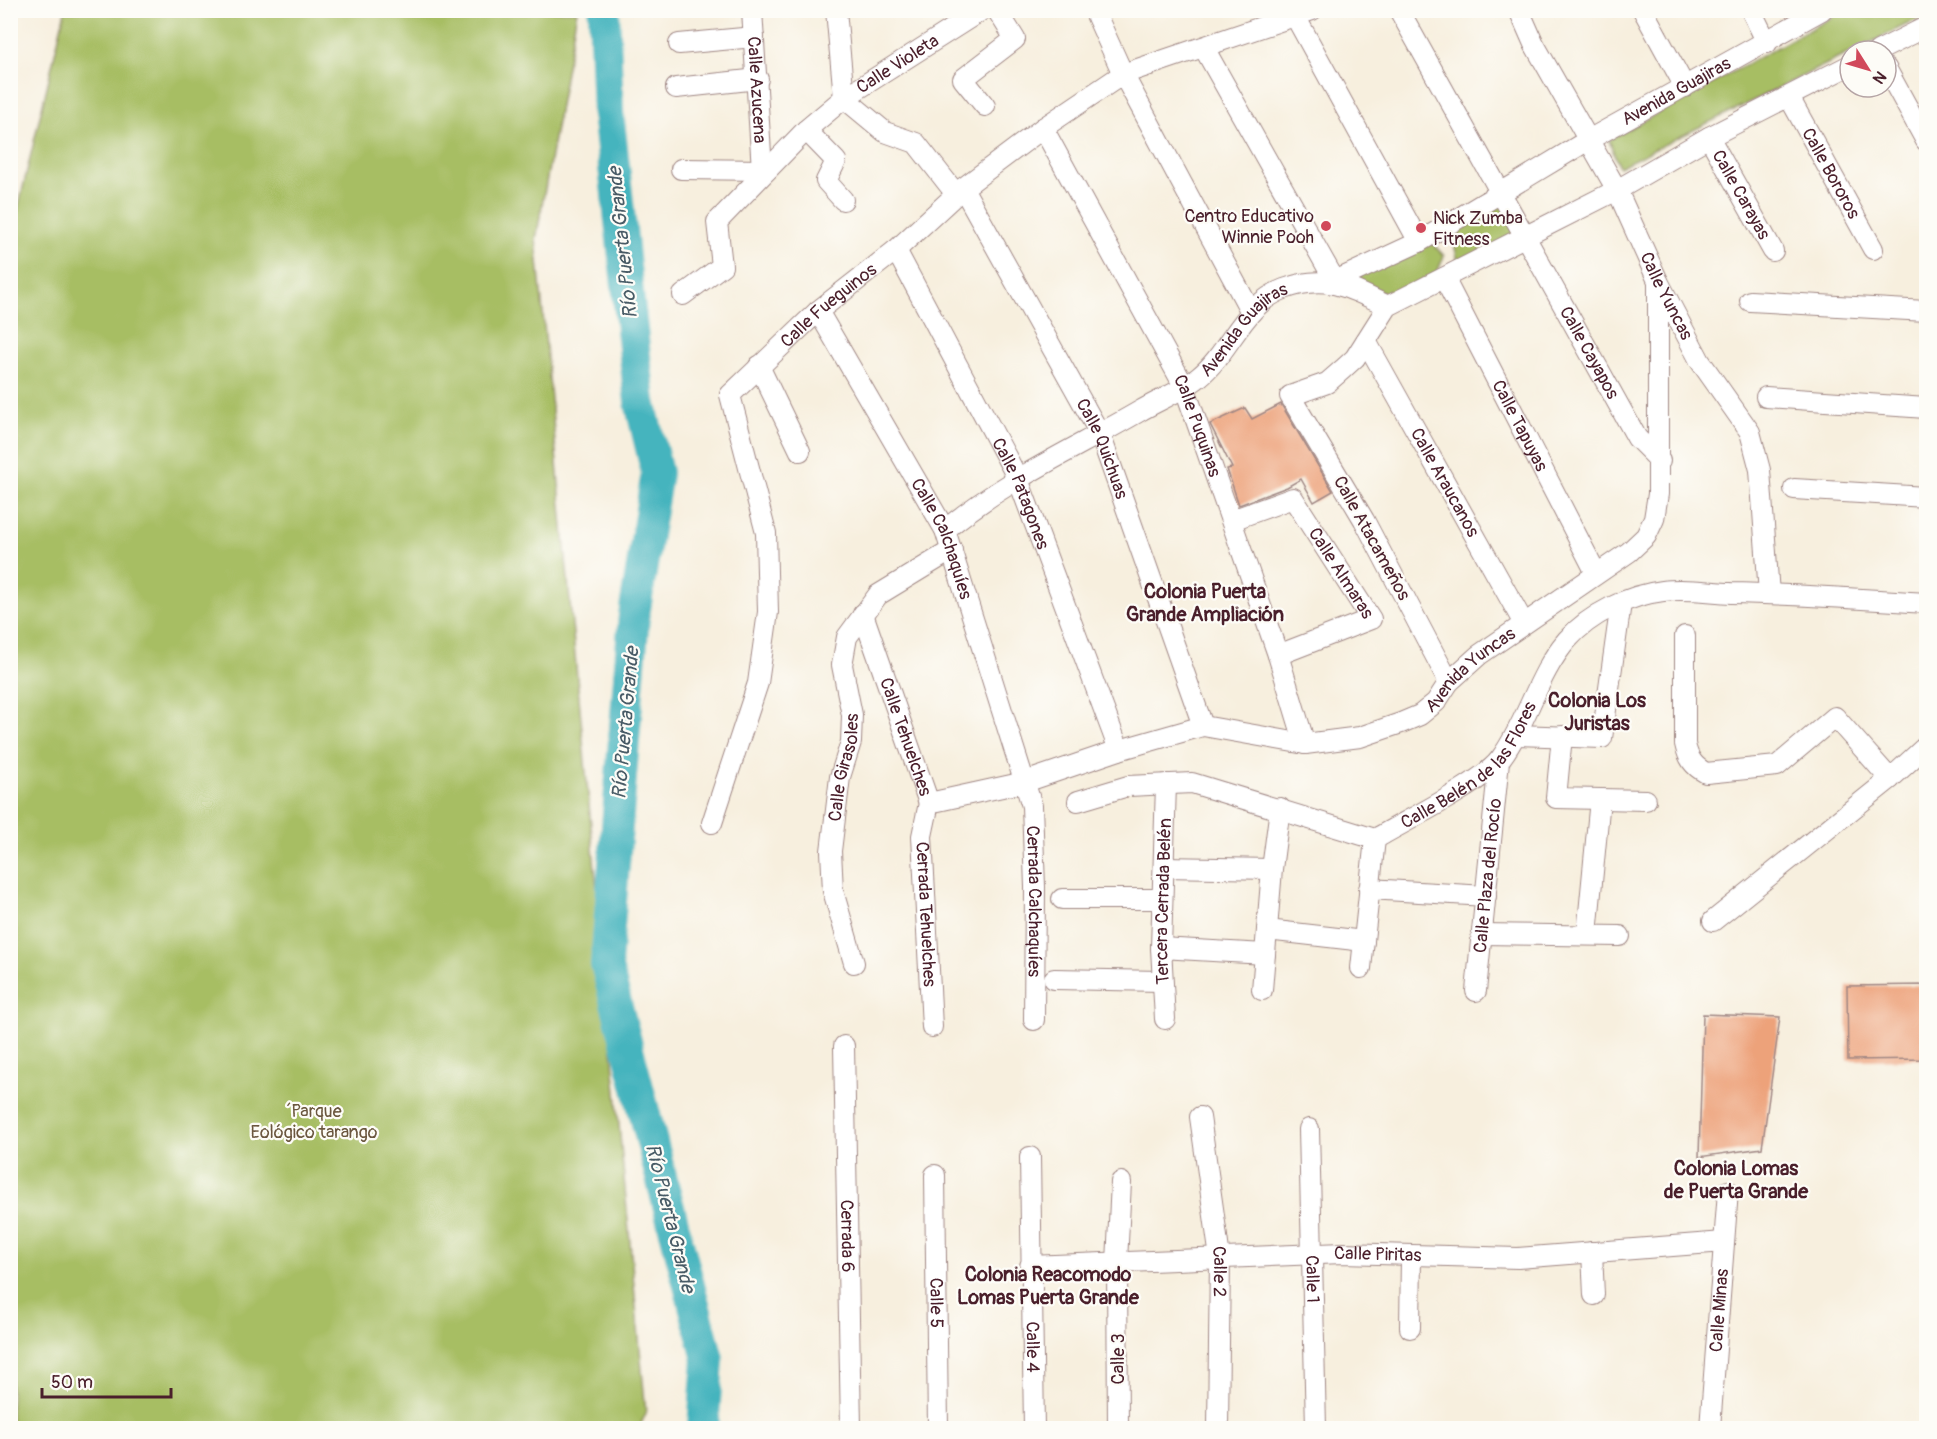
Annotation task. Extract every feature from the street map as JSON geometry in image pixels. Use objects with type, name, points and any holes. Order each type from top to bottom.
[{"type":"street","name":"Calle Azucena","points":[[752,10],[765,170]]},
{"type":"street","points":[[836,10],[844,98]]},
{"type":"street","name":"Calle Violeta","points":[[683,295],[722,266],[717,222],[806,130],[844,98],[982,10]]},
{"type":"street","points":[[985,106],[963,79],[1015,39],[996,10]]},
{"type":"street","points":[[1094,10],[1123,74],[1251,312]]},
{"type":"street","points":[[1399,10],[1526,237]]},
{"type":"street","name":"Calle Yuncas","points":[[1519,10],[1534,44],[1617,190],[1658,281],[1700,361],[1750,432],[1760,470],[1768,594]]},
{"type":"street","points":[[1643,10],[1685,87]]},
{"type":"street","points":[[1751,10],[1767,43]]},
{"type":"street","name":"Avenida Guajiras","points":[[945,530],[969,510],[1018,479],[1200,376],[1251,312],[1282,289],[1303,283],[1335,282],[1419,242],[1590,139],[1767,43],[1822,10]]},
{"type":"street","points":[[1304,13],[1419,242]]},
{"type":"street","name":"Calle Fueguinos","points":[[712,823],[758,683],[768,612],[766,533],[730,395],[818,311],[896,250],[960,191],[1043,128],[1123,74],[1304,13]]},
{"type":"street","points":[[1898,41],[1926,27]]},
{"type":"street","points":[[679,44],[754,37]]},
{"type":"street","points":[[1204,48],[1335,282]]},
{"type":"street","points":[[1366,341],[1388,306],[1617,190],[1709,137],[1838,71]]},
{"type":"street","points":[[675,88],[758,79]]},
{"type":"street","points":[[1898,90],[1926,141]]},
{"type":"street","name":"Calle Bororos","points":[[1789,97],[1872,249]]},
{"type":"street","name":"Calle Quichuas","points":[[844,98],[874,126],[916,143],[960,191],[1100,434],[1203,726]]},
{"type":"street","name":"Calle Puquinas","points":[[1043,128],[1184,386],[1233,519],[1305,744]]},
{"type":"street","points":[[806,130],[836,161],[826,181],[843,200]]},
{"type":"street","name":"Calle Carayas","points":[[1709,137],[1773,251]]},
{"type":"street","points":[[681,169],[765,170]]},
{"type":"street","name":"Calle Cayapos","points":[[1526,237],[1637,438],[1660,461]]},
{"type":"street","name":"Calle Patagones","points":[[896,250],[1018,479],[1119,750]]},
{"type":"street","name":"Calle Tapuyas","points":[[1444,278],[1596,573]]},
{"type":"street","name":"Avenida Yuncas","points":[[1025,783],[1119,750],[1203,726],[1305,744],[1360,737],[1420,715],[1437,702],[1449,682],[1479,655],[1523,622],[1629,552],[1647,536],[1654,519],[1660,461],[1658,281]]},
{"type":"street","name":"Avenida Guajiras","points":[[1335,282],[1388,306]]},
{"type":"street","points":[[1750,301],[1926,311]]},
{"type":"street","name":"Calle Calchaquíes","points":[[818,311],[945,530],[1025,783]]},
{"type":"street","name":"Calle Atacameños","points":[[1366,341],[1355,357],[1327,383],[1290,396],[1364,520],[1449,682]]},
{"type":"street","name":"Calle Araucanos","points":[[1366,341],[1523,622]]},
{"type":"street","points":[[759,366],[800,451]]},
{"type":"street","points":[[1766,397],[1926,408]]},
{"type":"street","points":[[1794,489],[1926,497]]},
{"type":"street","name":"Calle Almaras","points":[[1233,519],[1293,498],[1371,619],[1278,655]]},
{"type":"street","name":"Calle Girasoles","points":[[854,963],[833,891],[831,851],[840,777],[851,742],[852,715],[842,665],[847,637],[878,595],[952,550]]},
{"type":"street","name":"Calle Belén de las Flores","points":[[1078,801],[1128,786],[1191,783],[1375,838],[1468,785],[1499,761],[1516,735],[1543,673],[1568,638],[1593,617],[1621,603],[1663,591],[1926,603]]},
{"type":"street","points":[[1516,735],[1602,738],[1621,603]]},
{"type":"street","name":"Calle Tehuelches","points":[[863,614],[929,803],[1025,783]]},
{"type":"street","points":[[1684,636],[1685,744],[1688,756],[1696,768],[1706,773],[1777,766],[1835,717],[1890,779]]},
{"type":"street","points":[[1562,736],[1556,798],[1646,800]]},
{"type":"street","points":[[1713,921],[1890,779],[1926,746]]},
{"type":"street","name":"Calle Plaza del Rocío","points":[[1476,991],[1499,761]]},
{"type":"street","name":"Cerrada Calchaquíes","points":[[1025,783],[1032,806],[1035,887],[1034,1020]]},
{"type":"street","name":"Tercera Cerrada Belén","points":[[1166,784],[1161,948],[1166,1019]]},
{"type":"street","points":[[1587,934],[1600,799]]},
{"type":"street","name":"Cerrada Tehuelches","points":[[929,803],[922,836],[932,1027]]},
{"type":"street","points":[[1262,990],[1272,869],[1280,808]]},
{"type":"street","points":[[1361,968],[1375,838]]},
{"type":"street","points":[[1164,867],[1272,869]]},
{"type":"street","points":[[1369,889],[1486,896]]},
{"type":"street","points":[[1062,899],[1162,899]]},
{"type":"street","points":[[1267,930],[1364,941]]},
{"type":"street","points":[[1482,934],[1620,936]]},
{"type":"street","points":[[1161,948],[1265,954]]},
{"type":"street","points":[[1054,979],[1162,981]]},
{"type":"street","name":"Cerrada 6","points":[[844,1046],[851,1428]]},
{"type":"street","name":"Calle 2","points":[[1200,1117],[1220,1258],[1218,1428]]},
{"type":"street","name":"Calle 1","points":[[1309,1129],[1316,1428]]},
{"type":"street","name":"Calle 4","points":[[1030,1157],[1034,1428]]},
{"type":"street","name":"Calle 5","points":[[935,1175],[938,1428]]},
{"type":"street","name":"Calle 3","points":[[1118,1428],[1118,1262],[1121,1182]]},
{"type":"street","name":"Calle Minas","points":[[1710,1428],[1728,1191]]},
{"type":"street","name":"Calle Piritas","points":[[1030,1266],[1312,1254],[1518,1258],[1724,1242]]},
{"type":"street","points":[[1592,1252],[1594,1295]]},
{"type":"street","points":[[1410,1328],[1411,1256]]},
{"type":"green space","name":"´Parque Eológico tarango","points":[[65,11],[577,11],[536,239],[646,1413],[639,1428],[11,1428],[10,242]]},
{"type":"green space","points":[[1843,11],[1926,11],[1926,15],[1878,39],[1838,39],[1838,59],[1619,167],[1609,140]]},
{"type":"green space","points":[[1501,200],[1522,236],[1459,266],[1451,230]]},
{"type":"green space","points":[[1430,241],[1444,256],[1437,273],[1395,296],[1345,281]]},
{"type":"building","points":[[1281,404],[1333,491],[1314,502],[1301,479],[1287,487],[1239,505],[1227,469],[1232,468],[1210,424],[1245,408],[1252,419]]},
{"type":"building","points":[[1926,985],[1926,1059],[1848,1060],[1847,986]]},
{"type":"building","points":[[1703,1014],[1780,1017],[1762,1148],[1699,1157]]},
{"type":"waterway","name":"Río Puerta Grande","points":[[604,10],[608,112],[640,402],[657,473],[634,615],[606,964],[708,1359],[703,1428]]},
{"type":"place","name":"Centro Educativo Winnie Pooh","points":[[1326,226]]},
{"type":"place","name":"Nick Zumba Fitness","points":[[1421,228]]},
{"type":"district","name":"Colonia Puerta Grande Ampliación","points":[[1205,602]]},
{"type":"district","name":"Colonia Los Juristas","points":[[1597,712]]},
{"type":"district","name":"Colonia Lomas de Puerta Grande","points":[[1736,1180]]},
{"type":"district","name":"Colonia Reacomodo Lomas Puerta Grande","points":[[1048,1286]]}]
